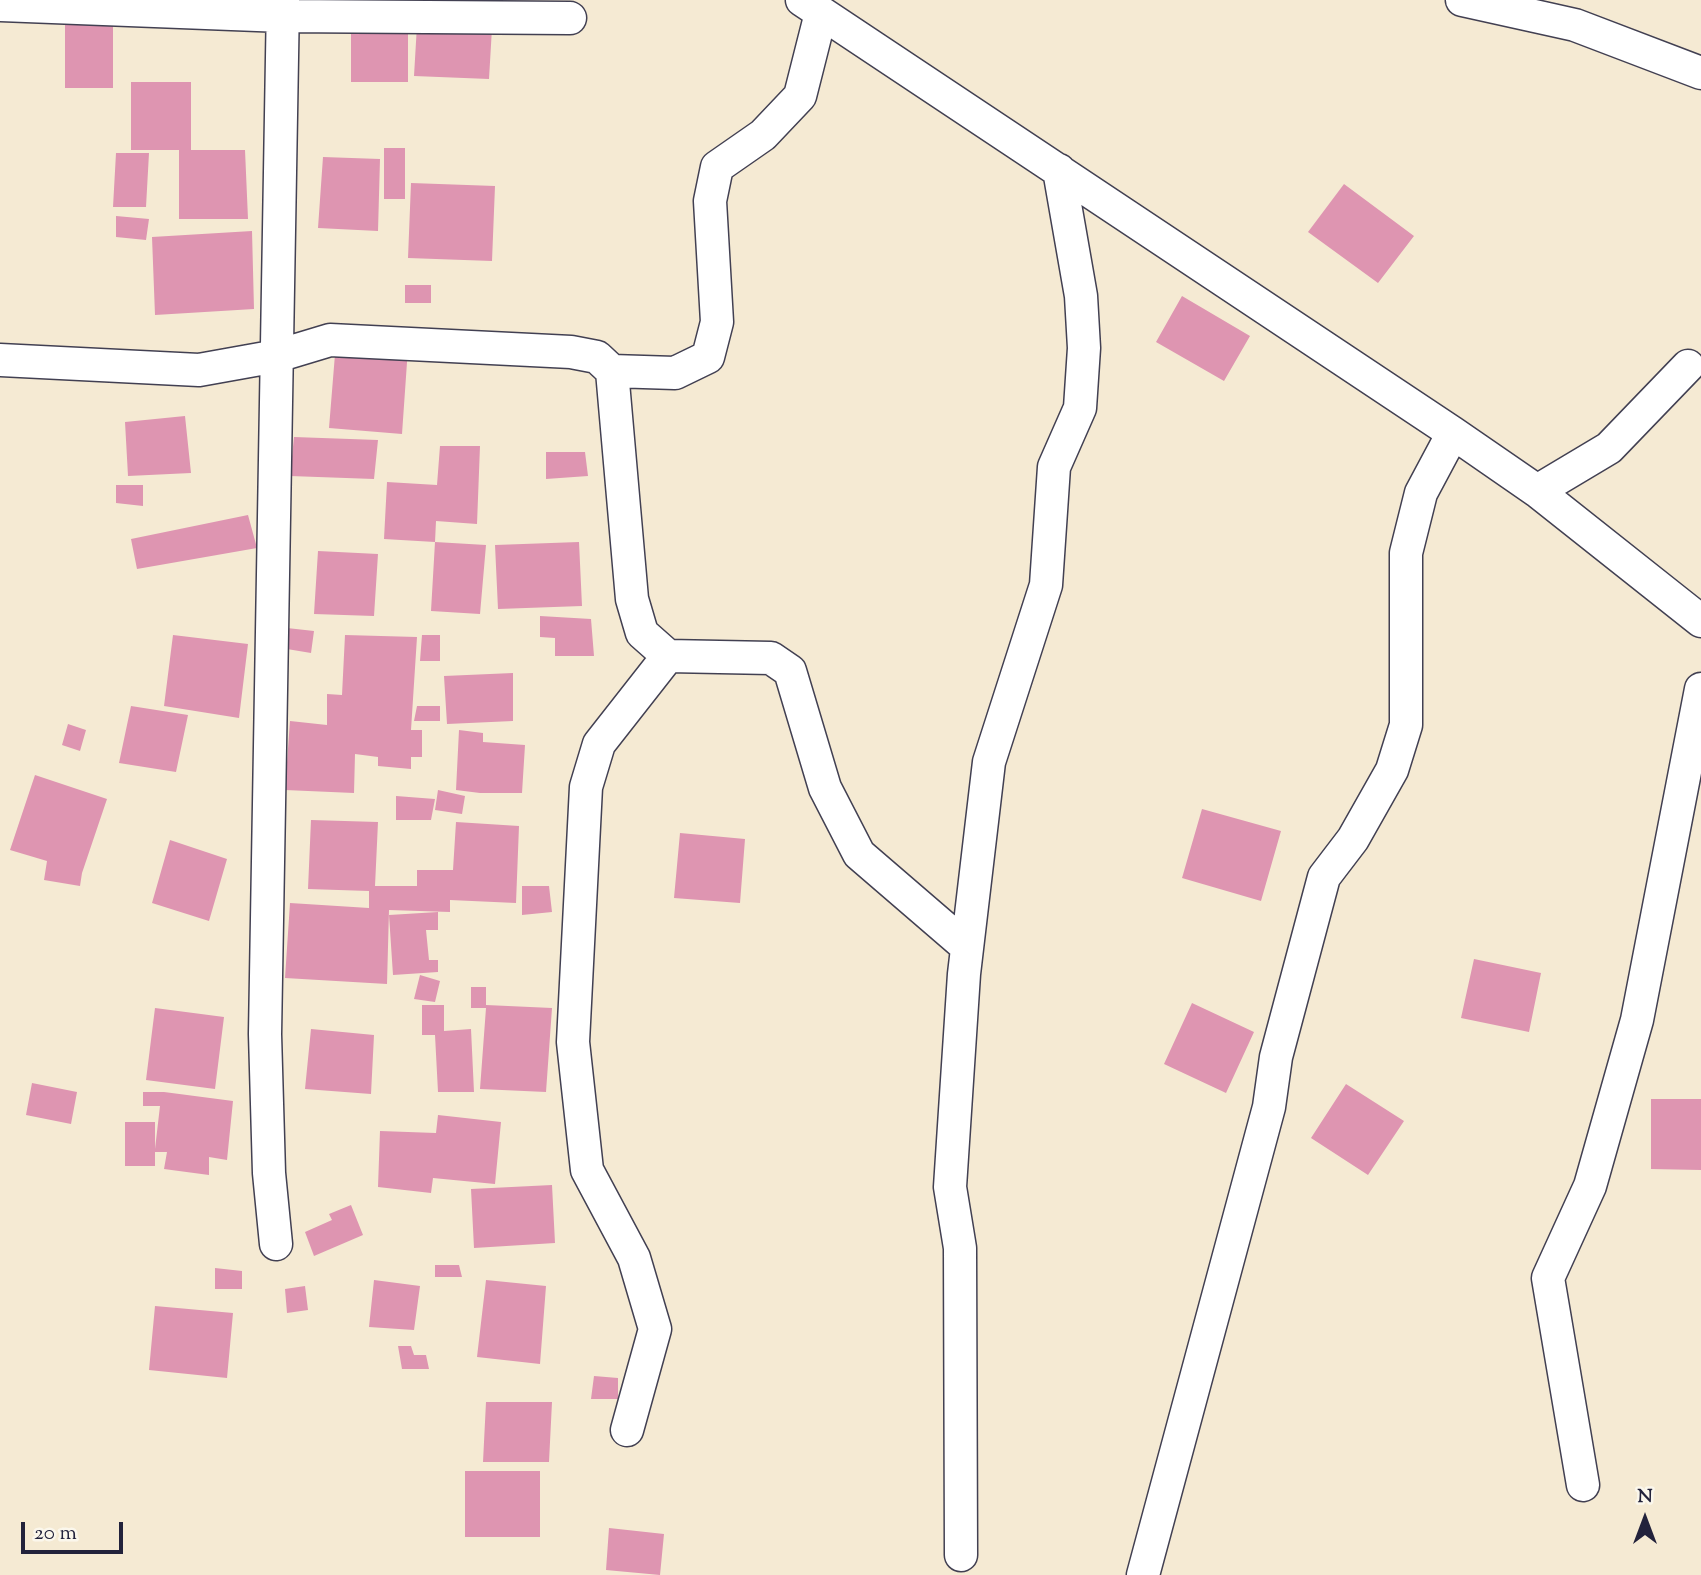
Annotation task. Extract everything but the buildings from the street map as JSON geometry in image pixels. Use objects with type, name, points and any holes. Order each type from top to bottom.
[{"type":"street","points":[[1462,0],[1575,25],[1701,73]]},
{"type":"street","points":[[1554,0],[1575,25]]},
{"type":"street","points":[[0,5],[283,8],[570,18]]},
{"type":"street","points":[[0,360],[199,370],[277,356],[330,340],[571,352],[597,358],[612,371],[675,373],[708,358],[717,322],[709,201],[717,167],[763,135],[800,96],[811,6],[1453,433],[1537,492],[1701,621]]},
{"type":"street","points":[[276,1244],[270,1173],[265,1034],[283,8]]},
{"type":"street","points":[[961,1555],[960,1248],[950,1187],[967,947],[989,762],[1046,585],[1054,467],[1080,408],[1084,348],[1081,296],[1059,170]]},
{"type":"street","points":[[1537,492],[1609,448],[1688,366]]},
{"type":"street","points":[[612,371],[632,599],[642,633],[668,656],[771,658],[790,671],[825,788],[859,854],[967,947]]},
{"type":"street","points":[[1143,1575],[1269,1107],[1276,1056],[1324,877],[1353,839],[1392,770],[1406,725],[1406,553],[1421,493],[1453,433]]},
{"type":"street","points":[[627,1430],[654,1329],[634,1258],[587,1170],[573,1042],[586,787],[598,744],[668,656]]},
{"type":"street","points":[[1583,1485],[1548,1278],[1590,1185],[1637,1020],[1701,689]]}]
